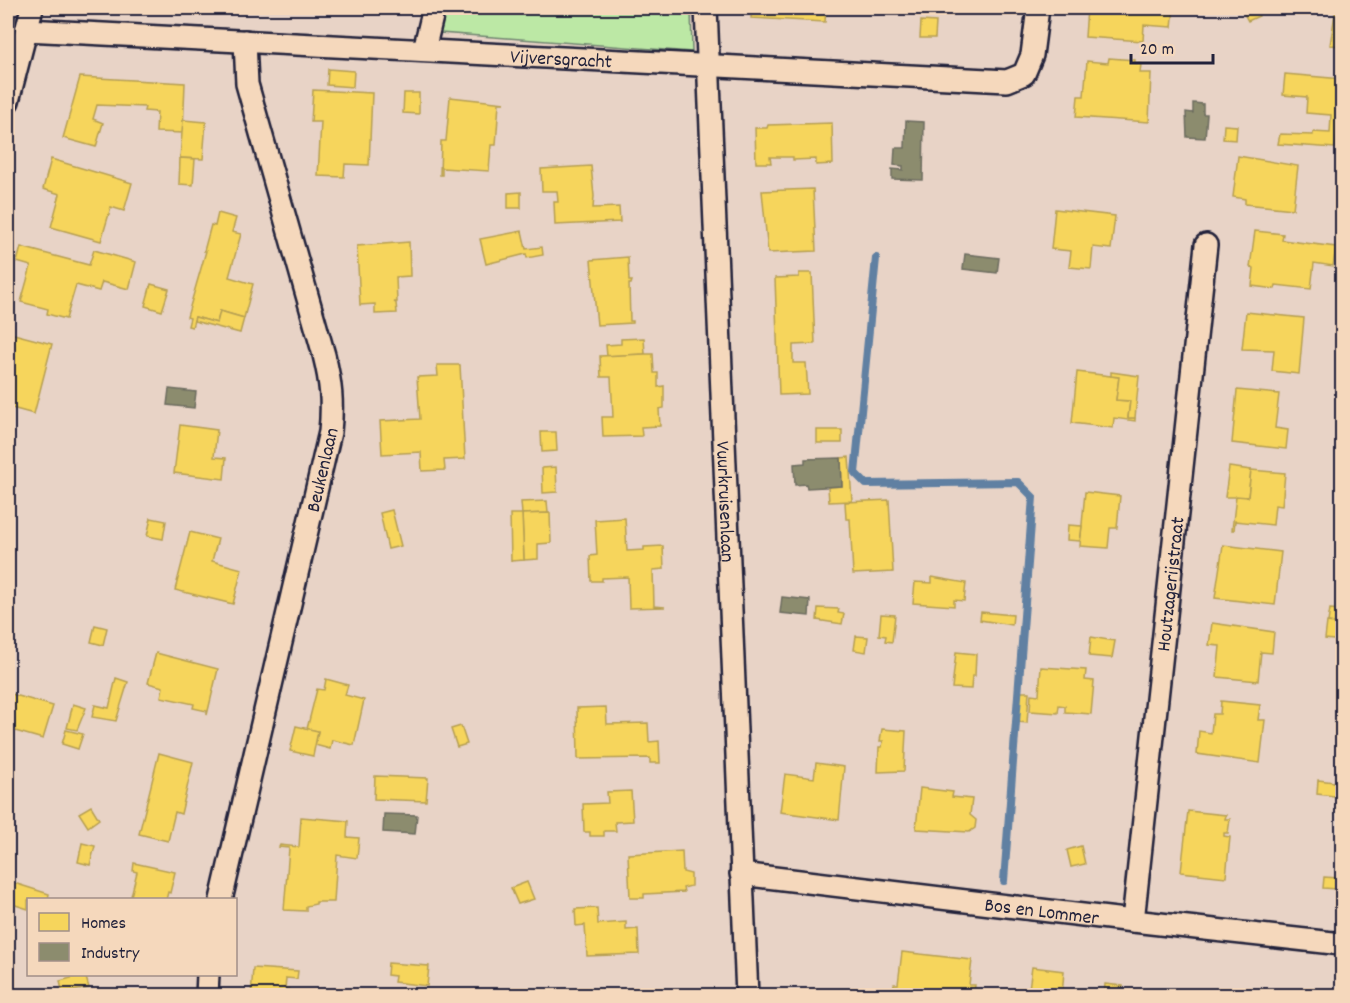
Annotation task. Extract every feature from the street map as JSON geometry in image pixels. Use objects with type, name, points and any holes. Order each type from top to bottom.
[{"type":"street","points":[[8,101],[32,8]]},
{"type":"street","points":[[424,50],[434,8]]},
{"type":"street","name":"Vuurkruisenlaan","points":[[706,8],[747,996]]},
{"type":"street","name":"Vijversgracht","points":[[26,30],[1007,81],[1024,74],[1032,55],[1038,8]]},
{"type":"street","name":"Beukenlaan","points":[[221,898],[328,442],[333,406],[324,355],[247,84],[245,41]]},
{"type":"street","name":"Houtzagerijstraat","points":[[1133,921],[1206,245]]},
{"type":"street","name":"Bos en Lommer","points":[[741,874],[1342,944]]},
{"type":"street","points":[[207,996],[208,976]]},
{"type":"green space","points":[[446,8],[691,8],[692,52],[440,33]]},
{"type":"building: Homes","points":[[752,8],[826,8],[825,22],[751,18]]},
{"type":"building: Homes","points":[[1087,8],[1174,8],[1172,27],[1144,25],[1143,41],[1085,37]]},
{"type":"building: Homes","points":[[1241,8],[1255,8],[1259,16],[1248,21]]},
{"type":"building: Homes","points":[[1336,8],[1342,8],[1342,46],[1330,45]]},
{"type":"building: Homes","points":[[921,21],[936,22],[935,38],[920,38]]},
{"type":"building: Homes","points":[[1109,58],[1135,60],[1135,63],[1141,64],[1140,73],[1151,73],[1149,122],[1076,117],[1078,96],[1084,96],[1087,61],[1108,63]]},
{"type":"building: Homes","points":[[328,69],[354,71],[353,87],[327,85]]},
{"type":"building: Homes","points":[[1285,74],[1342,79],[1342,135],[1337,134],[1335,148],[1278,144],[1280,134],[1330,133],[1331,115],[1306,113],[1307,97],[1283,95]]},
{"type":"building: Homes","points":[[80,77],[185,83],[183,133],[156,132],[157,112],[144,111],[145,107],[97,105],[93,119],[103,123],[96,147],[63,138]]},
{"type":"building: Homes","points":[[313,90],[372,93],[369,165],[345,164],[344,177],[318,176],[321,122],[311,122]]},
{"type":"building: Homes","points":[[404,93],[419,93],[419,114],[403,113]]},
{"type":"building: Homes","points":[[450,97],[505,103],[499,103],[496,145],[491,145],[489,171],[442,168],[442,175],[440,175],[441,141],[446,141]]},
{"type":"building: Homes","points":[[183,120],[206,122],[203,159],[180,158]]},
{"type":"building: Homes","points":[[832,123],[833,164],[816,165],[816,159],[793,160],[793,157],[770,157],[771,163],[756,163],[755,128],[767,128],[768,125]]},
{"type":"building: Homes","points":[[1224,125],[1237,126],[1236,140],[1223,139]]},
{"type":"building: Homes","points":[[1238,156],[1298,166],[1293,209],[1245,204],[1245,199],[1233,197]]},
{"type":"building: Homes","points":[[180,158],[195,159],[193,185],[179,184]]},
{"type":"building: Homes","points":[[51,159],[132,183],[124,211],[111,207],[101,241],[51,227],[60,194],[43,189]]},
{"type":"building: Homes","points":[[591,166],[593,208],[619,207],[620,222],[555,225],[554,202],[558,202],[557,191],[542,191],[541,169]]},
{"type":"building: Homes","points":[[813,189],[816,251],[768,253],[762,191]]},
{"type":"building: Homes","points":[[521,192],[521,208],[508,208],[508,193]]},
{"type":"building: Homes","points":[[1055,209],[1115,216],[1111,249],[1093,247],[1091,269],[1069,267],[1071,251],[1051,249]]},
{"type":"building: Homes","points":[[218,213],[236,218],[232,232],[241,234],[229,277],[253,284],[244,318],[220,311],[217,323],[195,317],[192,327],[188,326],[190,318],[187,317],[211,225],[215,226]]},
{"type":"building: Homes","points":[[522,231],[526,249],[542,247],[543,255],[527,258],[526,254],[486,264],[480,239]]},
{"type":"building: Homes","points":[[1255,231],[1283,234],[1282,240],[1336,247],[1333,266],[1314,263],[1311,289],[1276,285],[1275,289],[1252,286],[1254,268],[1250,267]]},
{"type":"building: Homes","points":[[409,242],[410,276],[396,277],[397,302],[394,302],[397,313],[375,314],[375,304],[360,305],[357,246]]},
{"type":"building: Homes","points":[[21,247],[89,265],[94,250],[136,262],[129,289],[102,282],[99,291],[76,285],[66,319],[47,314],[48,309],[21,302],[31,266],[17,262]]},
{"type":"building: Homes","points":[[628,257],[629,281],[632,281],[629,284],[630,321],[633,323],[597,325],[591,260]]},
{"type":"building: Homes","points":[[799,273],[812,273],[815,344],[793,345],[793,363],[806,363],[808,394],[779,395],[775,278],[799,277]]},
{"type":"building: Homes","points":[[151,284],[169,289],[162,311],[145,306]]},
{"type":"building: Homes","points":[[220,311],[244,318],[240,333],[194,321],[195,317],[217,323]]},
{"type":"building: Homes","points":[[1246,312],[1304,318],[1299,374],[1272,371],[1274,350],[1242,349]]},
{"type":"building: Homes","points":[[10,333],[52,344],[34,414],[8,407],[8,352],[12,335]]},
{"type":"building: Homes","points":[[644,338],[645,354],[607,356],[606,345],[621,344],[621,339]]},
{"type":"building: Homes","points":[[653,354],[654,373],[658,373],[658,387],[664,386],[664,408],[659,409],[660,426],[641,427],[642,436],[603,437],[602,417],[613,417],[611,377],[601,377],[600,356]]},
{"type":"building: Homes","points":[[437,365],[460,365],[465,459],[444,460],[445,470],[422,471],[421,452],[382,454],[380,421],[420,419],[417,377],[438,376]]},
{"type":"building: Homes","points":[[1077,372],[1119,377],[1116,400],[1130,401],[1128,418],[1135,418],[1135,421],[1114,418],[1113,428],[1072,423]]},
{"type":"building: Homes","points":[[1111,372],[1139,376],[1135,418],[1128,418],[1130,401],[1116,400],[1119,377],[1111,376]]},
{"type":"building: Homes","points":[[1237,390],[1279,394],[1275,428],[1288,430],[1286,449],[1232,443]]},
{"type":"building: Homes","points":[[180,425],[217,430],[214,457],[226,458],[224,479],[174,473]]},
{"type":"building: Homes","points":[[817,430],[842,430],[842,443],[817,443]]},
{"type":"building: Homes","points":[[541,432],[556,432],[557,451],[542,452]]},
{"type":"building: Homes","points":[[849,457],[852,501],[829,502],[828,487],[842,486],[841,458]]},
{"type":"building: Homes","points":[[556,467],[557,492],[543,493],[542,468]]},
{"type":"building: Homes","points":[[1229,467],[1251,470],[1248,497],[1225,497]]},
{"type":"building: Homes","points":[[1251,470],[1285,473],[1282,506],[1275,505],[1273,525],[1235,521],[1234,530],[1232,530],[1236,496],[1248,497]]},
{"type":"building: Homes","points":[[1085,492],[1120,496],[1117,528],[1110,528],[1108,548],[1080,546]]},
{"type":"building: Homes","points":[[889,500],[893,572],[853,574],[850,519],[846,519],[845,502]]},
{"type":"building: Homes","points":[[547,501],[548,513],[522,514],[521,502]]},
{"type":"building: Homes","points":[[392,510],[401,546],[388,549],[380,513]]},
{"type":"building: Homes","points":[[550,513],[551,543],[538,544],[538,559],[524,560],[522,514]]},
{"type":"building: Homes","points":[[510,514],[522,514],[524,560],[511,561]]},
{"type":"building: Homes","points":[[151,518],[166,521],[163,539],[147,536]]},
{"type":"building: Homes","points":[[625,518],[627,551],[663,546],[664,569],[653,570],[654,606],[665,607],[629,608],[628,577],[602,578],[602,581],[591,581],[590,556],[597,555],[595,520]]},
{"type":"building: Homes","points":[[1068,525],[1082,526],[1080,541],[1067,540]]},
{"type":"building: Homes","points":[[190,532],[218,539],[212,561],[242,569],[233,604],[175,590]]},
{"type":"building: Homes","points":[[1223,545],[1281,552],[1275,605],[1215,598]]},
{"type":"building: Homes","points":[[932,577],[966,583],[964,601],[954,600],[954,606],[913,603],[915,582],[932,583]]},
{"type":"building: Homes","points":[[818,608],[839,609],[838,613],[844,614],[842,624],[817,620]]},
{"type":"building: Homes","points":[[1330,609],[1342,610],[1342,624],[1328,622]]},
{"type":"building: Homes","points":[[981,612],[1013,615],[1012,625],[980,620]]},
{"type":"building: Homes","points":[[881,614],[895,615],[892,642],[885,641],[886,636],[879,635]]},
{"type":"building: Homes","points":[[1327,622],[1342,624],[1342,641],[1325,639]]},
{"type":"building: Homes","points":[[1212,623],[1274,632],[1272,653],[1261,652],[1258,681],[1217,677],[1220,646],[1209,645]]},
{"type":"building: Homes","points":[[95,625],[107,628],[103,645],[91,642]]},
{"type":"building: Homes","points":[[856,636],[868,637],[866,652],[854,650]]},
{"type":"building: Homes","points":[[1091,637],[1115,641],[1112,658],[1089,656]]},
{"type":"building: Homes","points":[[956,652],[976,654],[975,676],[972,676],[971,689],[952,688]]},
{"type":"building: Homes","points":[[156,653],[218,669],[207,715],[207,711],[193,708],[194,704],[161,697],[163,687],[148,683]]},
{"type":"building: Homes","points":[[1041,667],[1086,670],[1085,680],[1094,681],[1091,714],[1065,712],[1065,706],[1059,705],[1058,713],[1030,711],[1031,694],[1039,695]]},
{"type":"building: Homes","points":[[116,678],[128,682],[116,721],[92,717],[95,705],[109,708]]},
{"type":"building: Homes","points":[[326,679],[348,685],[345,695],[364,700],[354,745],[332,740],[330,749],[315,745],[318,731],[307,729],[317,689],[324,690]]},
{"type":"building: Homes","points":[[1021,692],[1029,692],[1027,723],[1018,722]]},
{"type":"building: Homes","points":[[8,693],[53,706],[43,739],[8,729]]},
{"type":"building: Homes","points":[[1221,701],[1260,705],[1258,720],[1265,720],[1260,763],[1197,754],[1199,731],[1211,733],[1213,714],[1220,714]]},
{"type":"building: Homes","points":[[73,704],[86,708],[77,730],[67,728]]},
{"type":"building: Homes","points":[[606,707],[607,724],[648,723],[649,742],[659,741],[660,763],[650,763],[650,758],[578,759],[577,708]]},
{"type":"building: Homes","points":[[296,726],[318,731],[313,756],[290,751]]},
{"type":"building: Homes","points":[[461,726],[467,744],[457,747],[451,729]]},
{"type":"building: Homes","points":[[882,729],[906,731],[904,771],[878,772],[879,747],[882,747],[883,741],[880,741]]},
{"type":"building: Homes","points":[[66,730],[83,734],[78,749],[62,744]]},
{"type":"building: Homes","points":[[159,753],[193,762],[181,814],[175,812],[168,841],[139,834]]},
{"type":"building: Homes","points":[[816,763],[844,767],[839,820],[780,812],[785,774],[814,778]]},
{"type":"building: Homes","points":[[375,776],[428,778],[426,801],[374,799]]},
{"type":"building: Homes","points":[[1318,780],[1342,783],[1342,797],[1317,794]]},
{"type":"building: Homes","points":[[920,788],[953,792],[952,797],[972,799],[970,815],[976,820],[975,828],[969,832],[916,829]]},
{"type":"building: Homes","points":[[631,791],[633,821],[615,822],[616,831],[604,831],[604,836],[590,836],[590,832],[584,832],[583,804],[608,803],[607,792]]},
{"type":"building: Homes","points":[[91,806],[99,819],[88,827],[79,813]]},
{"type":"building: Homes","points":[[1188,811],[1226,815],[1225,819],[1230,819],[1228,833],[1224,833],[1224,836],[1230,837],[1226,877],[1181,872]]},
{"type":"building: Homes","points":[[301,817],[348,821],[347,837],[359,838],[357,858],[337,855],[334,902],[316,902],[316,904],[306,906],[306,911],[284,910],[289,848],[279,847],[280,845],[299,847]]},
{"type":"building: Homes","points":[[82,843],[95,846],[90,865],[78,862]]},
{"type":"building: Homes","points":[[1081,846],[1085,864],[1071,867],[1067,850]]},
{"type":"building: Homes","points":[[682,851],[683,872],[691,874],[691,886],[683,888],[684,892],[644,894],[644,898],[630,898],[628,854]]},
{"type":"building: Homes","points":[[134,863],[175,872],[170,893],[168,892],[166,898],[130,898],[137,872],[133,871]]},
{"type":"building: Homes","points":[[1324,877],[1338,878],[1337,889],[1323,888]]},
{"type":"building: Homes","points":[[527,882],[534,899],[518,904],[511,888]]},
{"type":"building: Homes","points":[[14,883],[49,894],[48,898],[27,898],[27,909],[9,903]]},
{"type":"building: Homes","points":[[597,908],[598,924],[626,922],[626,930],[638,929],[639,954],[587,956],[585,925],[576,926],[575,909]]},
{"type":"building: Homes","points":[[902,952],[972,960],[969,985],[975,985],[974,996],[892,996],[894,984],[898,984]]},
{"type":"building: Homes","points":[[388,963],[429,966],[427,986],[394,982],[395,976],[387,975]]},
{"type":"building: Homes","points":[[1032,967],[1064,971],[1062,996],[1028,996]]},
{"type":"building: Homes","points":[[253,968],[298,971],[297,979],[286,978],[285,989],[289,989],[292,996],[251,996]]},
{"type":"building: Homes","points":[[86,976],[89,988],[73,991],[73,996],[63,995],[60,981]]},
{"type":"building: Homes","points":[[1105,984],[1123,986],[1122,996],[1104,996]]},
{"type":"building: Industry","points":[[1193,103],[1203,104],[1203,114],[1207,114],[1205,138],[1187,137],[1186,112],[1193,113]]},
{"type":"building: Industry","points":[[906,121],[924,122],[923,180],[892,179],[892,169],[903,170],[903,166],[894,165],[895,148],[905,148]]},
{"type":"building: Industry","points":[[965,254],[999,258],[997,273],[963,269]]},
{"type":"building: Industry","points":[[169,389],[196,392],[194,408],[167,405]]},
{"type":"building: Industry","points":[[841,458],[842,486],[807,488],[806,484],[795,485],[794,464],[805,463],[805,459]]},
{"type":"building: Industry","points":[[782,597],[810,600],[809,616],[780,613]]},
{"type":"building: Industry","points":[[384,814],[417,815],[415,834],[383,832]]},
{"type":"waterway","points":[[876,258],[855,473],[866,484],[1018,482],[1033,497],[1004,881]]}]
